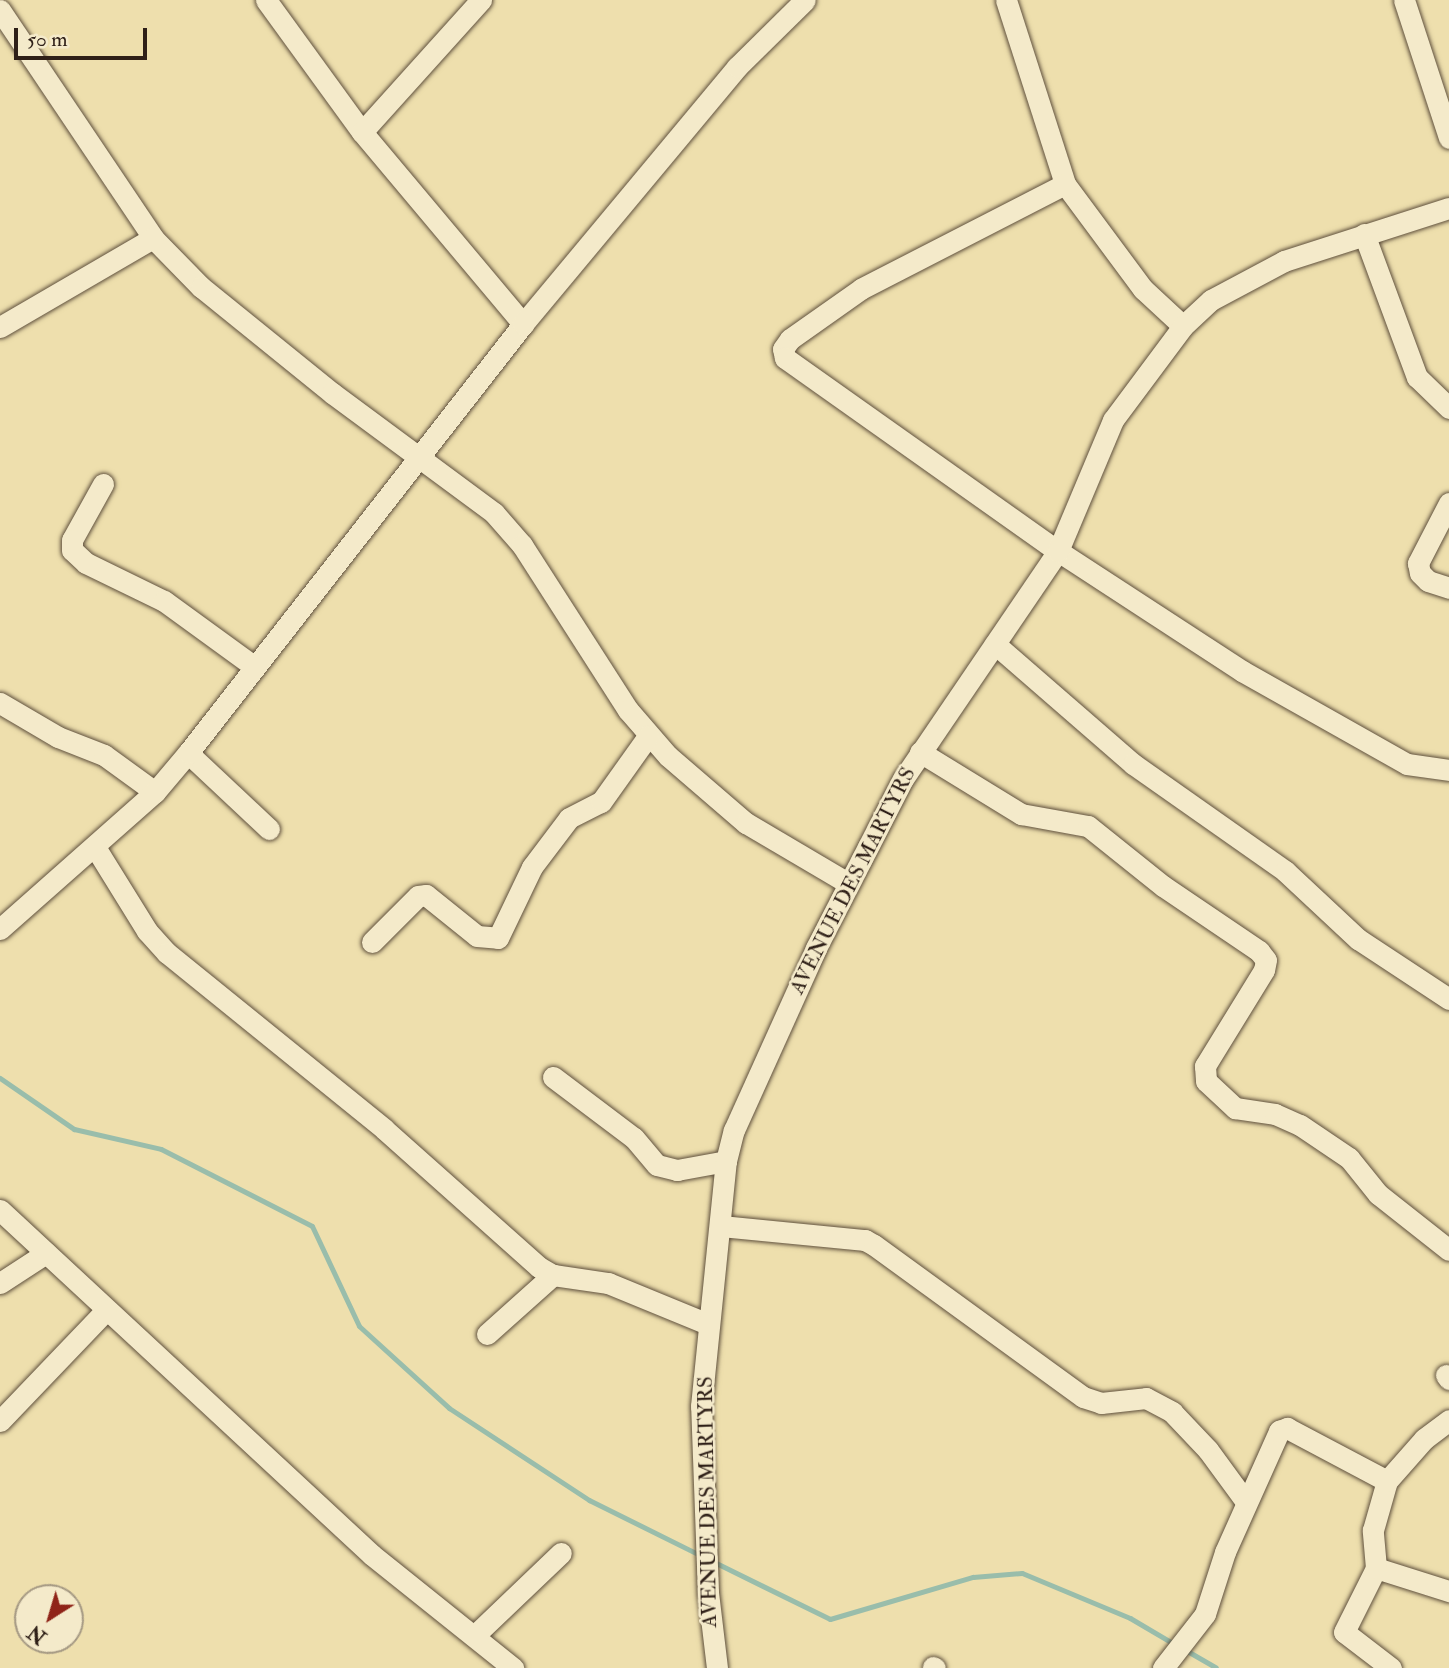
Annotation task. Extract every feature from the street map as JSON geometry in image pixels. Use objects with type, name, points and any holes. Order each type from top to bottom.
[{"type":"street","points":[[266,0],[362,132],[523,324]]},
{"type":"street","points":[[362,132],[481,0]]},
{"type":"street","points":[[0,929],[155,792],[188,754],[523,324],[737,68],[805,0]]},
{"type":"street","points":[[1006,0],[1065,184],[1143,289],[1183,326]]},
{"type":"street","points":[[1412,3],[1449,138]]},
{"type":"street","points":[[0,10],[153,238],[201,287],[419,460],[494,513],[522,545],[594,662],[648,736],[746,823],[848,883]]},
{"type":"street","points":[[1065,184],[861,289],[803,327],[783,349],[794,368],[1058,551],[1290,699],[1407,764],[1449,770]]},
{"type":"street","name":"AVENUE DES MARTYRS","points":[[718,1668],[712,1644],[702,1455],[708,1324],[721,1226],[726,1161],[750,1092],[848,883],[920,752],[1058,551],[1113,420],[1183,326],[1211,300],[1251,277],[1364,234],[1449,208]]},
{"type":"street","points":[[1364,234],[1417,377],[1449,408]]},
{"type":"street","points":[[0,327],[153,238]]},
{"type":"street","points":[[103,484],[72,540],[72,550],[86,563],[164,601],[255,667]]},
{"type":"street","points":[[1449,503],[1418,563],[1420,573],[1428,581],[1449,588]]},
{"type":"street","points":[[995,645],[1133,764],[1285,872],[1358,939],[1449,999]]},
{"type":"street","points":[[0,704],[58,737],[104,755],[155,792]]},
{"type":"street","points":[[372,942],[418,896],[426,895],[477,936],[498,938],[540,857],[569,818],[601,802],[648,736]]},
{"type":"street","points":[[920,752],[1021,814],[1088,826],[1163,886],[1259,951],[1266,960],[1264,970],[1211,1054],[1205,1066],[1206,1081],[1235,1108],[1275,1114],[1300,1125],[1349,1158],[1378,1194],[1449,1250]]},
{"type":"street","points":[[188,754],[269,829]]},
{"type":"street","points":[[95,847],[147,931],[167,953],[553,1275],[608,1283],[708,1324]]},
{"type":"street","points":[[553,1077],[634,1138],[645,1157],[657,1166],[677,1170],[726,1161]]},
{"type":"street","points":[[0,1210],[372,1555],[513,1668]]},
{"type":"street","points":[[721,1226],[865,1240],[1083,1396],[1101,1403],[1146,1398],[1172,1412],[1208,1450],[1246,1502]]},
{"type":"street","points":[[0,1283],[46,1253]]},
{"type":"street","points":[[486,1334],[553,1275]]},
{"type":"street","points":[[0,1421],[106,1310]]},
{"type":"street","points":[[1391,1668],[1344,1632],[1376,1568],[1374,1530],[1388,1481],[1424,1439],[1449,1420]]},
{"type":"street","points":[[1163,1668],[1205,1614],[1246,1502],[1279,1431],[1287,1428],[1388,1481]]},
{"type":"street","points":[[474,1636],[561,1553]]},
{"type":"street","points":[[1376,1568],[1449,1591]]},
{"type":"waterway","points":[[0,1078],[74,1129],[161,1149],[312,1226],[359,1326],[449,1408],[589,1500],[700,1555]]},
{"type":"waterway","points":[[712,1561],[830,1619],[973,1577],[1022,1573],[1130,1618],[1174,1644]]},
{"type":"waterway","points":[[1182,1648],[1216,1668]]}]
